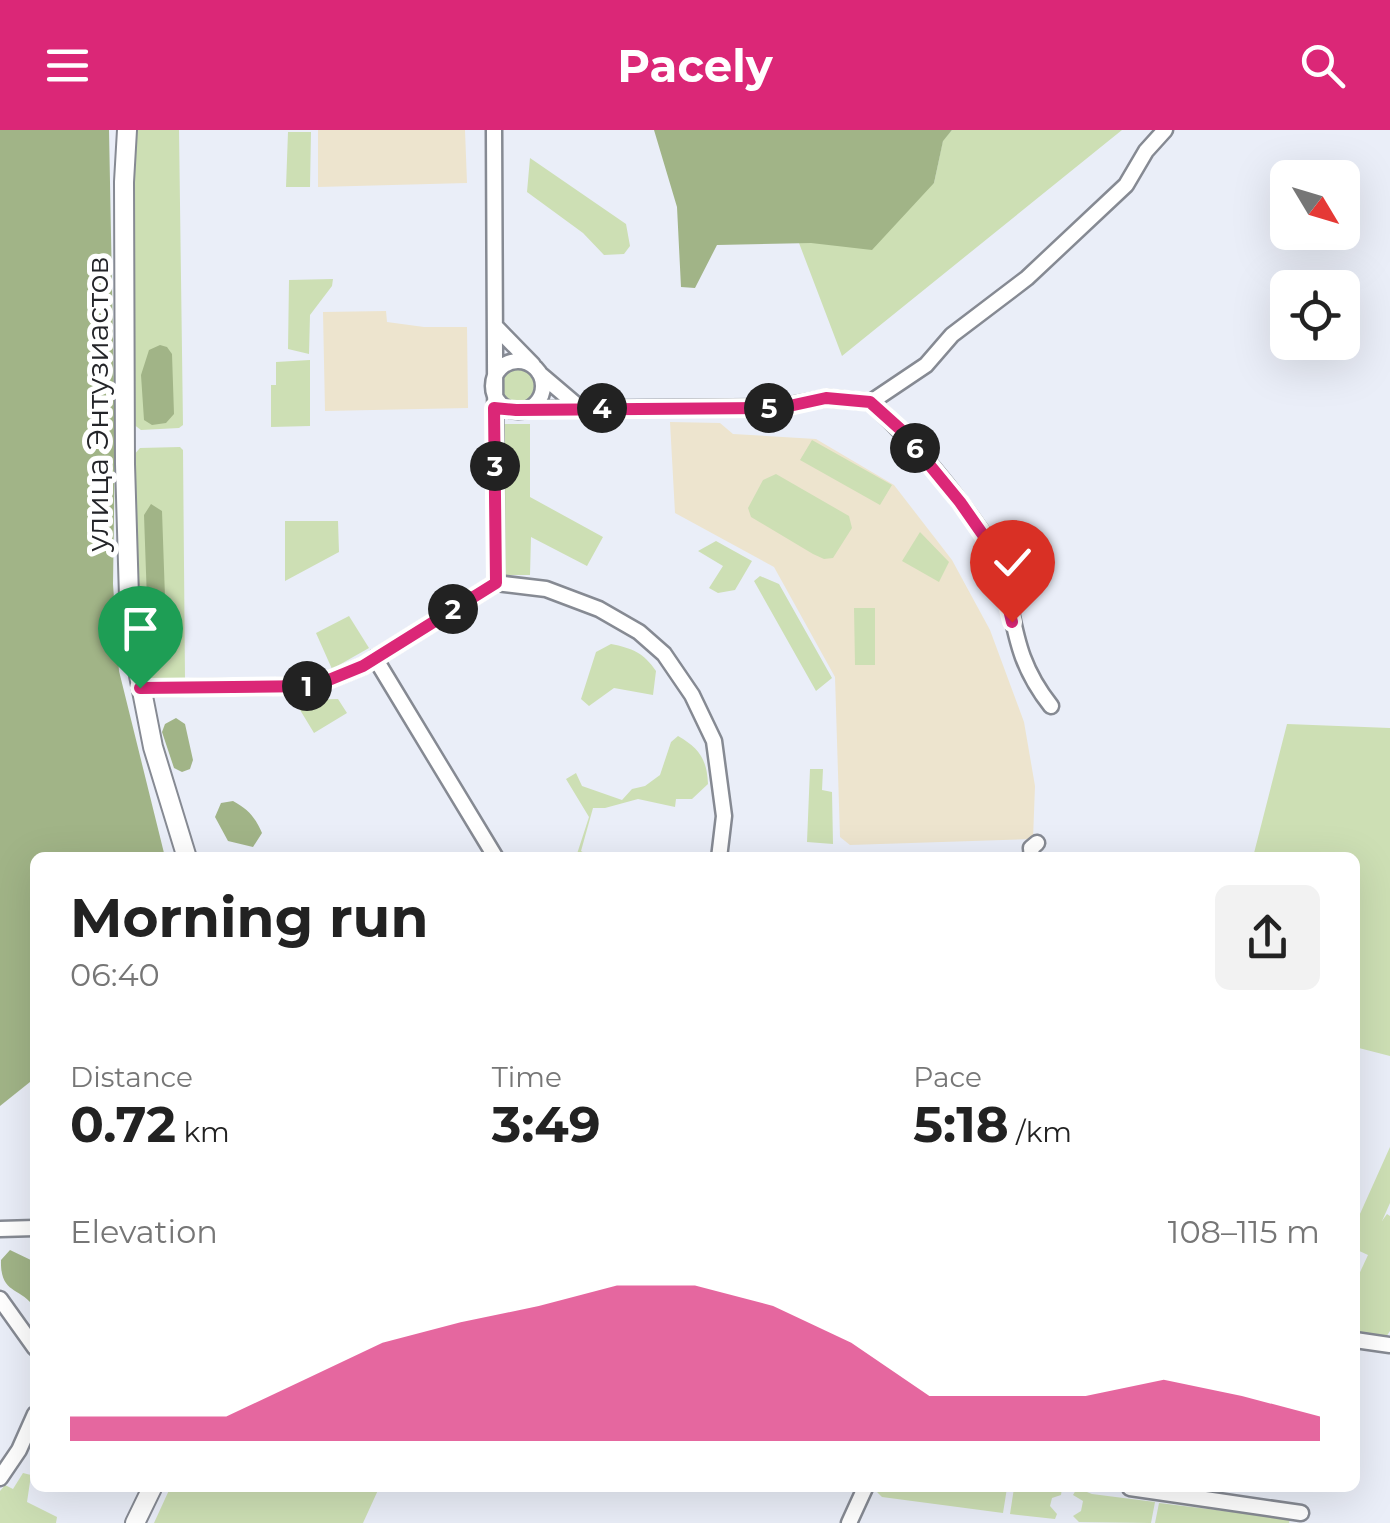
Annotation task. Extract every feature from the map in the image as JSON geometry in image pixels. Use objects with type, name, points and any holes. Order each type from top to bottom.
[{"type":"main road","name":"улица Энтузиастов","points":[[123,130],[127,597],[152,746],[185,852]]},
{"type":"main road","points":[[136,1523],[150,1492]]},
{"type":"street","points":[[494,130],[494,386],[502,408],[496,583]]},
{"type":"street","points":[[870,402],[926,365],[952,335],[1041,265],[1126,185],[1146,151],[1165,130]]},
{"type":"street","points":[[495,326],[579,407]]},
{"type":"street","points":[[494,386],[497,373],[507,364],[521,361],[536,369],[542,394],[527,409]]},
{"type":"street","points":[[502,408],[780,408],[826,398],[870,402],[900,429],[995,552],[1030,680],[1052,706]]},
{"type":"street","points":[[140,688],[314,686],[343,677],[496,583],[546,589],[574,598],[639,632],[664,654],[692,695],[714,741],[724,816],[720,852]]},
{"type":"street","points":[[375,658],[492,852]]},
{"type":"street","points":[[0,1229],[30,1228]]},
{"type":"street","points":[[0,1300],[30,1341]]},
{"type":"street","points":[[1360,1341],[1390,1346]]},
{"type":"street","points":[[0,1478],[30,1425]]},
{"type":"street","points":[[849,1523],[863,1492]]},
{"type":"street","points":[[1157,1492],[1301,1513]]},
{"type":"shaded area","points":[[318,130],[465,130],[467,183],[318,187]]},
{"type":"shaded area","points":[[386,311],[387,322],[467,327],[468,408],[325,411],[323,312]]},
{"type":"shaded area","points":[[670,422],[720,423],[733,434],[816,439],[894,485],[952,560],[990,630],[1024,722],[1035,786],[1033,839],[850,845],[840,837],[835,677],[774,567],[675,513]]},
{"type":"green space","points":[[0,130],[109,130],[115,443],[113,584],[119,671],[164,852],[30,852],[30,1082],[0,1106]]},
{"type":"green space","points":[[135,130],[179,130],[183,425],[179,428],[141,430],[133,424],[131,239]]},
{"type":"green space","points":[[654,130],[952,130],[943,141],[934,183],[872,250],[811,243],[717,245],[695,288],[681,287],[677,207]]},
{"type":"green space","points":[[952,130],[1122,130],[842,356],[799,243],[811,243],[934,183],[943,140]]},
{"type":"green space","points":[[288,132],[311,132],[310,187],[286,187]]},
{"type":"green space","points":[[530,158],[626,224],[630,246],[624,254],[604,255],[583,233],[527,192]]},
{"type":"green space","points":[[333,279],[310,315],[309,354],[288,349],[289,280]]},
{"type":"green space","points":[[160,345],[172,354],[174,414],[166,423],[152,425],[144,420],[141,375],[149,350]]},
{"type":"green space","points":[[310,360],[310,426],[271,427],[271,385],[276,385],[276,362]]},
{"type":"green space","points":[[519,367],[532,373],[538,386],[532,399],[519,405],[506,399],[500,386],[506,373]]},
{"type":"green space","points":[[499,424],[530,424],[530,497],[603,537],[587,566],[531,537],[530,575],[499,575]]},
{"type":"green space","points":[[812,440],[892,485],[880,505],[800,460]]},
{"type":"green space","points":[[180,447],[185,678],[155,681],[142,669],[133,456],[140,448]]},
{"type":"green space","points":[[776,474],[849,516],[852,528],[833,558],[813,554],[751,517],[748,508],[763,480]]},
{"type":"green space","points":[[151,504],[162,511],[167,655],[158,671],[149,658],[144,515]]},
{"type":"green space","points":[[285,521],[338,521],[339,552],[285,581]]},
{"type":"green space","points":[[920,532],[949,562],[939,582],[902,561]]},
{"type":"green space","points":[[716,541],[752,561],[735,590],[718,593],[709,588],[723,566],[698,551]]},
{"type":"green space","points":[[760,576],[779,584],[832,678],[816,691],[754,581]]},
{"type":"green space","points":[[854,608],[875,608],[875,665],[855,665]]},
{"type":"green space","points":[[349,616],[369,648],[332,669],[316,633]]},
{"type":"green space","points":[[611,644],[637,652],[647,660],[656,671],[653,695],[614,688],[589,706],[581,699],[596,652]]},
{"type":"green space","points":[[338,699],[347,713],[314,733],[294,700]]},
{"type":"green space","points":[[176,718],[185,724],[193,760],[190,769],[182,772],[174,768],[162,732],[165,724]]},
{"type":"green space","points":[[1287,724],[1390,728],[1390,1056],[1360,1048],[1360,852],[1254,852]]},
{"type":"green space","points":[[678,736],[700,755],[708,784],[692,799],[676,799],[675,807],[638,799],[593,808],[583,852],[578,852],[589,817],[566,779],[576,773],[582,786],[622,800],[632,789],[645,786],[660,775],[671,742]]},
{"type":"green space","points":[[810,769],[823,769],[822,790],[832,792],[833,844],[807,842]]},
{"type":"green space","points":[[233,801],[250,814],[262,833],[253,847],[228,841],[215,817],[221,803]]},
{"type":"green space","points":[[1390,1147],[1390,1203],[1382,1221],[1387,1214],[1390,1216],[1390,1331],[1386,1337],[1360,1333],[1360,1272],[1368,1255],[1360,1251],[1360,1214]]},
{"type":"green space","points":[[10,1250],[30,1260],[30,1302],[7,1285],[1,1260]]},
{"type":"green space","points":[[23,1473],[30,1475],[27,1502],[57,1517],[56,1523],[0,1523],[0,1491],[5,1485],[13,1489]]},
{"type":"green space","points":[[168,1492],[377,1492],[363,1523],[154,1523]]},
{"type":"green space","points":[[877,1492],[1006,1492],[1003,1513],[882,1497]]},
{"type":"green space","points":[[1013,1492],[1061,1492],[1052,1498],[1050,1506],[1057,1514],[1055,1519],[1010,1514]]},
{"type":"green space","points":[[1087,1492],[1155,1502],[1151,1523],[1079,1522],[1073,1516],[1081,1511],[1083,1501],[1073,1495]]},
{"type":"green space","points":[[1159,1503],[1290,1519],[1289,1523],[1155,1523]]},
{"type":"route","points":[[140,688],[314,686],[363,666],[496,583],[494,408],[780,408],[826,398],[870,402],[900,429],[995,552],[1012,622]]}]
